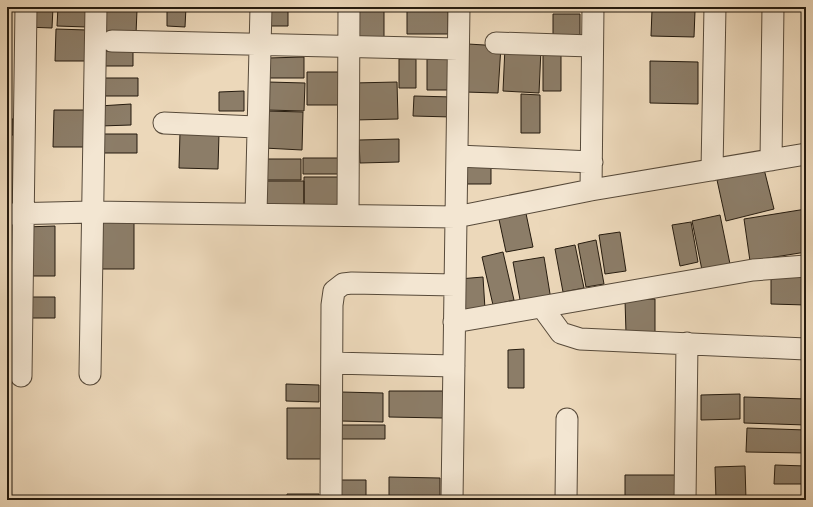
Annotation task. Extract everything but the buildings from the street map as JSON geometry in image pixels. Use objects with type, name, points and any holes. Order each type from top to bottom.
[{"type":"street","points":[[21,376],[15,214],[26,7]]},
{"type":"street","points":[[90,374],[96,7]]},
{"type":"street","points":[[256,214],[261,7]]},
{"type":"street","points":[[348,215],[349,7]]},
{"type":"street","points":[[452,500],[459,7]]},
{"type":"street","points":[[592,190],[593,7]]},
{"type":"street","points":[[712,170],[715,7]]},
{"type":"street","points":[[771,160],[773,7]]},
{"type":"street","points":[[112,41],[458,49]]},
{"type":"street","points":[[496,43],[592,46]]},
{"type":"street","points":[[164,123],[258,126]]},
{"type":"street","points":[[15,214],[92,212],[456,217],[592,190],[806,154]]},
{"type":"street","points":[[457,156],[592,162]]},
{"type":"street","points":[[454,322],[753,270],[806,266]]},
{"type":"street","points":[[331,500],[332,297],[334,291],[343,284],[455,285]]},
{"type":"street","points":[[542,307],[561,333],[580,339],[806,349]]},
{"type":"street","points":[[685,500],[687,343]]},
{"type":"street","points":[[332,363],[454,366]]},
{"type":"street","points":[[566,500],[567,419]]}]
